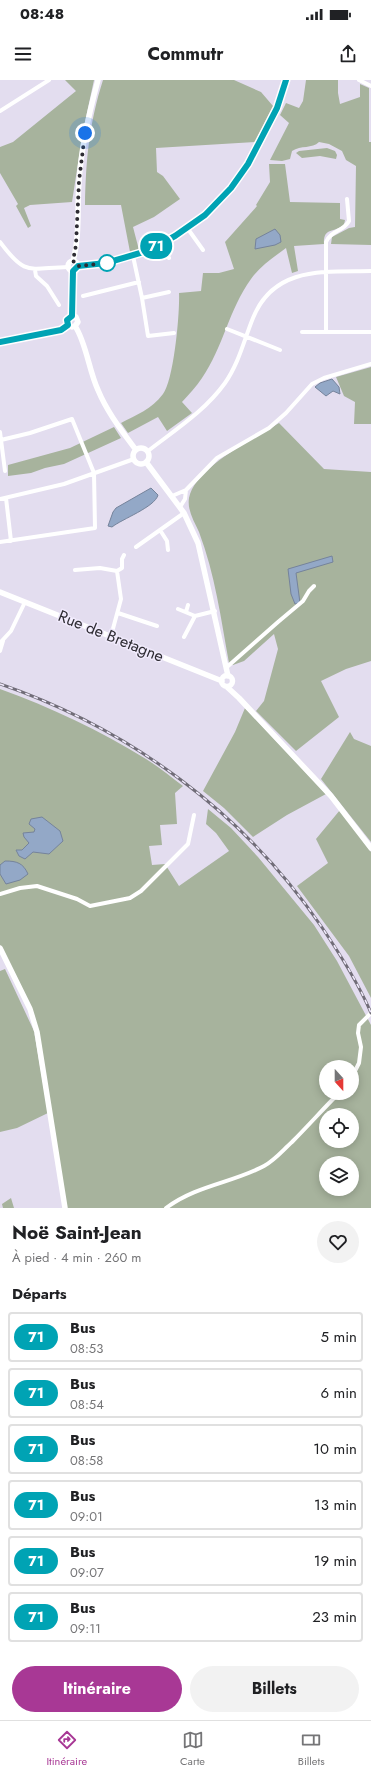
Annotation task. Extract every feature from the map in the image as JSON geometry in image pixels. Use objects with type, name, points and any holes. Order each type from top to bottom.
[{"type":"main road","points":[[72,316],[69,264],[73,261],[76,245],[82,151],[98,80]]},
{"type":"main road","points":[[70,269],[78,266],[73,261]]},
{"type":"main road","points":[[68,325],[67,320],[72,316]]},
{"type":"main road","points":[[72,316],[78,320],[75,326]]},
{"type":"main road","points":[[0,342],[58,331],[68,325],[75,326],[79,332],[98,391],[120,430],[136,450]]},
{"type":"main road","points":[[136,450],[142,448],[148,451],[149,458],[146,462]]},
{"type":"main road","points":[[136,450],[134,459],[139,463],[146,462]]},
{"type":"main road","points":[[146,462],[184,513],[201,550],[228,676],[232,678],[239,698]]},
{"type":"main road","name":"Rue de Bretagne","points":[[0,592],[222,681]]},
{"type":"main road","points":[[228,676],[223,678],[223,685],[239,698],[335,801],[371,848]]},
{"type":"main road","points":[[227,687],[233,683]]},
{"type":"main road","points":[[0,948],[30,1009],[37,1032],[65,1208]]},
{"type":"street","points":[[0,111],[49,80]]},
{"type":"street","points":[[78,266],[106,263],[133,256],[162,244],[188,229],[218,203],[248,164],[277,108],[286,80]]},
{"type":"street","points":[[359,80],[371,86]]},
{"type":"street","points":[[326,332],[326,242],[330,235],[343,229],[349,221],[347,199]]},
{"type":"street","points":[[188,229],[203,250]]},
{"type":"street","points":[[0,242],[18,263],[26,268],[35,270],[70,269]]},
{"type":"street","points":[[162,244],[169,258]]},
{"type":"street","points":[[133,256],[148,336],[174,333]]},
{"type":"street","points":[[35,270],[36,276],[47,286],[59,305]]},
{"type":"street","points":[[148,451],[191,418],[209,402],[225,383],[235,366],[261,303],[276,288],[289,279],[301,274],[327,272],[371,272]]},
{"type":"street","points":[[83,296],[139,282]]},
{"type":"street","points":[[142,298],[169,292]]},
{"type":"street","points":[[227,329],[280,350]]},
{"type":"street","points":[[302,332],[371,332]]},
{"type":"street","points":[[172,496],[186,490],[217,458],[269,428],[279,420],[312,384],[324,378],[371,364]]},
{"type":"street","points":[[0,542],[95,528],[94,473],[72,419],[30,433],[1,440]]},
{"type":"street","points":[[0,432],[6,471]]},
{"type":"street","points":[[0,499],[64,484],[134,459]]},
{"type":"street","points":[[180,507],[185,499],[186,490]]},
{"type":"street","points":[[6,498],[11,541]]},
{"type":"street","points":[[136,547],[184,513]]},
{"type":"street","points":[[160,530],[167,541],[168,550]]},
{"type":"street","points":[[74,570],[100,568],[117,571],[122,568],[122,559],[124,556]]},
{"type":"street","points":[[111,636],[118,613],[121,595],[117,571]]},
{"type":"street","points":[[227,667],[303,601],[314,586]]},
{"type":"street","points":[[0,651],[1,642],[11,631],[25,602]]},
{"type":"street","points":[[186,612],[188,605]]},
{"type":"street","points":[[178,609],[195,616],[215,611]]},
{"type":"street","points":[[118,613],[157,626]]},
{"type":"street","points":[[184,637],[195,616]]},
{"type":"street","points":[[0,894],[20,888],[37,886],[77,899],[90,906],[130,898],[141,891],[188,844],[194,815]]},
{"type":"street","points":[[359,1063],[361,1047],[358,1028],[363,1020],[371,1014]]},
{"type":"street","points":[[166,1208],[175,1201],[198,1190],[266,1165],[281,1152],[332,1100]]},
{"type":"green space","points":[[65,80],[94,80],[83,131],[72,202],[30,205],[24,208],[31,226],[28,228],[16,206],[18,204],[0,173],[0,147],[13,142],[76,91]]},
{"type":"green space","points":[[103,80],[234,80],[261,92],[273,106],[255,142],[156,148],[157,172],[163,176],[180,199],[154,217],[133,227],[139,250],[130,252],[121,205],[85,205],[86,172],[91,127]]},
{"type":"green space","points":[[306,80],[338,80],[340,104],[360,97],[360,84],[369,88],[369,142],[371,142],[371,245],[331,244],[332,237],[349,228],[355,227],[356,166],[346,160],[342,151],[329,144],[319,142],[313,146],[295,149],[292,151],[290,159],[282,161],[270,160],[289,123],[280,115],[286,103],[299,108],[303,101]]},
{"type":"green space","points":[[327,148],[335,151],[337,155],[336,159],[320,156],[302,158],[296,153],[299,151]]},
{"type":"green space","points":[[269,164],[285,164],[290,202],[340,203],[340,219],[345,220],[344,225],[327,233],[325,235],[324,244],[294,246],[298,271],[292,273],[286,248],[267,262],[255,274],[243,291],[237,303],[209,366],[202,378],[182,402],[192,413],[167,431],[158,417],[128,433],[121,423],[154,404],[163,394],[167,386],[176,345],[179,293],[201,291],[203,273],[219,273],[234,269],[225,242],[257,206],[256,205],[270,182]]},
{"type":"green space","points":[[371,367],[371,424],[354,424],[355,402],[344,396],[336,377]]},
{"type":"green space","points":[[279,423],[324,469],[371,472],[371,661],[346,669],[321,681],[339,717],[296,751],[256,711],[264,701],[278,649],[274,634],[244,661],[233,665],[229,663],[220,613],[205,548],[189,507],[189,498],[194,486],[202,475],[227,454]]},
{"type":"green space","points":[[114,427],[121,438],[64,464],[31,473],[8,476],[8,465],[70,448]]},
{"type":"green space","points":[[0,689],[38,704],[93,729],[151,762],[183,786],[175,793],[177,824],[160,825],[162,845],[149,846],[152,865],[165,864],[179,886],[229,851],[216,833],[206,824],[208,809],[231,828],[258,857],[314,925],[337,961],[371,1025],[371,1208],[65,1208],[51,1116],[30,1009],[0,945]]},
{"type":"green space","points":[[245,708],[326,794],[287,815],[253,837],[224,808],[203,791],[235,732]]},
{"type":"green space","points":[[350,732],[354,739],[371,746],[371,842],[321,779]]},
{"type":"green space","points":[[340,810],[371,852],[371,998],[349,956],[297,886],[328,863],[316,839]]},
{"type":"green space","points":[[5,969],[34,1031],[48,1113],[17,1128],[0,1132],[0,971]]},
{"type":"green space","points":[[11,1198],[14,1208],[3,1208],[2,1204]]},
{"type":"water","points":[[275,229],[280,235],[281,242],[275,245],[255,249],[256,239]]},
{"type":"water","points":[[332,379],[339,387],[340,394],[333,391],[326,396],[315,387],[320,383]]},
{"type":"water","points":[[151,488],[158,495],[151,504],[112,527],[108,526],[116,508]]},
{"type":"water","points":[[332,556],[333,562],[296,573],[300,603],[295,604],[291,594],[288,569]]},
{"type":"water","points":[[42,817],[60,831],[63,841],[49,854],[33,852],[25,859],[19,856],[16,850],[22,850],[29,843],[24,837],[23,833],[34,832],[35,829],[29,824],[31,819]]},
{"type":"water","points":[[5,861],[19,863],[24,867],[28,874],[20,880],[6,884],[0,874],[0,865]]},
{"type":"railway","points":[[0,684],[48,703],[94,725],[138,751],[180,780],[220,812],[257,847],[290,885],[321,926],[342,958],[371,1013]]},
{"type":"bus line","name":"71","points":[[0,342],[49,333],[65,328],[68,325],[67,320],[72,316],[73,271],[77,269],[78,266],[120,260],[147,251],[188,229],[205,215],[231,188],[250,162],[277,108],[286,80]]},
{"type":"route","points":[[85,133],[79,181],[78,224],[75,256],[73,261],[76,262],[78,266],[107,263]]}]
